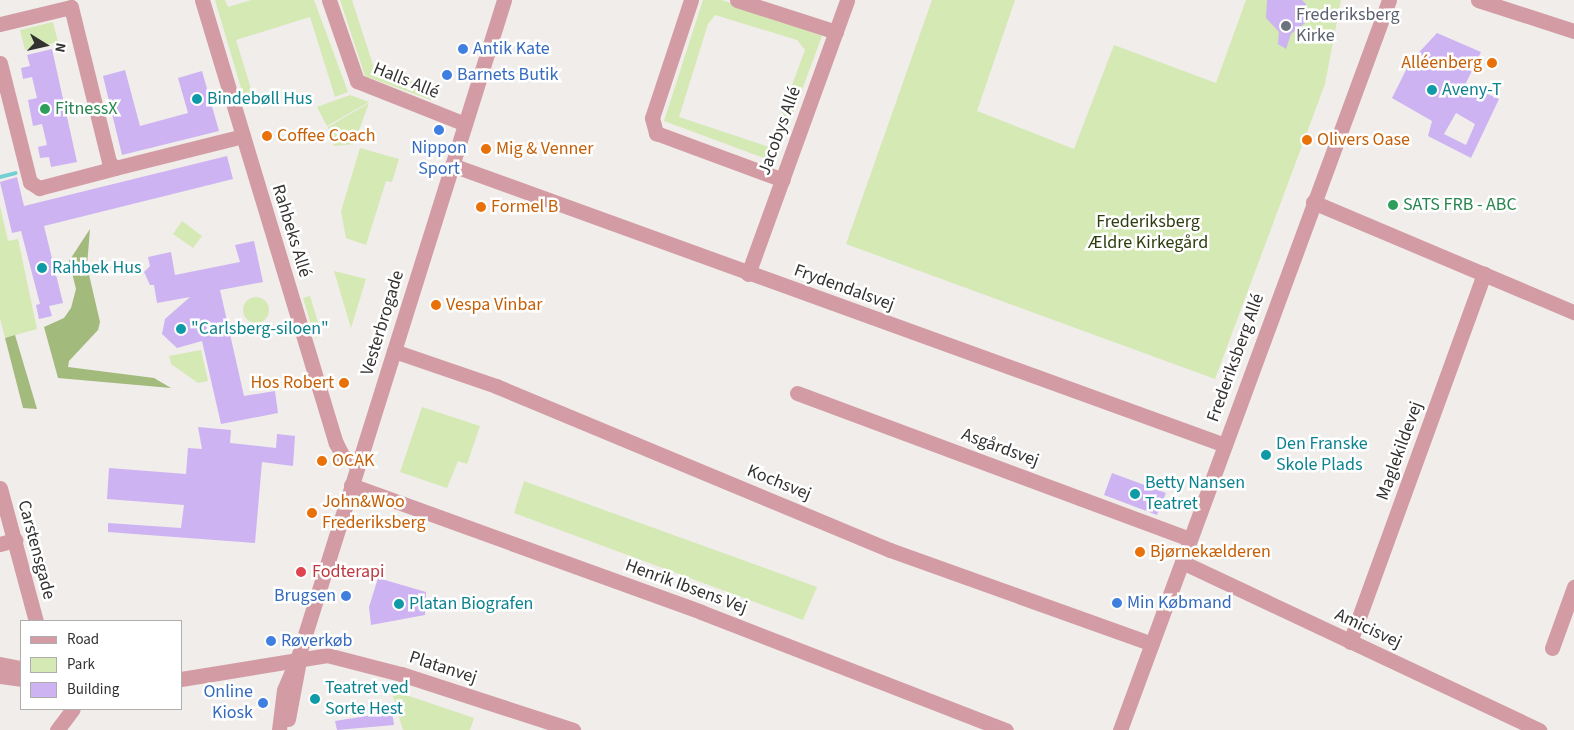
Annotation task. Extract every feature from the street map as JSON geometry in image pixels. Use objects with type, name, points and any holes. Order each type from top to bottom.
[{"type":"street","name":"Rahbeks Allé","points":[[202,0],[336,443],[342,454],[357,465]]},
{"type":"street","name":"Halls Allé","points":[[329,0],[357,81],[465,124]]},
{"type":"street","name":"Vesterbrogade","points":[[279,730],[284,690],[298,657],[504,0]]},
{"type":"street","points":[[691,0],[652,118],[656,133],[783,180]]},
{"type":"street","points":[[737,0],[836,32]]},
{"type":"street","name":"Jacobys Allé","points":[[748,274],[847,0]]},
{"type":"street","name":"Frederiksberg Allé","points":[[1126,728],[1152,644],[1313,202],[1389,0]]},
{"type":"street","points":[[1478,0],[1574,31]]},
{"type":"street","points":[[0,24],[71,7],[109,162],[115,168]]},
{"type":"street","points":[[0,64],[30,182],[39,188],[243,136]]},
{"type":"street","name":"Frydendalsvej","points":[[452,165],[748,274],[1225,445]]},
{"type":"street","points":[[1313,202],[1574,312]]},
{"type":"street","name":"Maglekildevej","points":[[1350,642],[1484,274]]},
{"type":"street","name":"Kochsvej","points":[[394,351],[496,386],[890,550],[1152,644]]},
{"type":"street","name":"Asgårdsvej","points":[[797,393],[1190,539]]},
{"type":"street","name":"Henrik Ibsens Vej","points":[[351,485],[701,612],[1006,730]]},
{"type":"street","name":"Carstensgade","points":[[0,488],[36,620]]},
{"type":"street","points":[[0,544],[15,540]]},
{"type":"street","name":"Amicisvej","points":[[1182,562],[1539,730]]},
{"type":"street","points":[[1552,648],[1574,586]]},
{"type":"street","name":"Platanvej","points":[[182,679],[298,657],[333,656],[573,730]]},
{"type":"street","name":"Vesterbrogade","points":[[287,730],[298,657]]},
{"type":"street","points":[[0,664],[20,668]]},
{"type":"street","points":[[0,676],[20,679]]},
{"type":"street","points":[[57,730],[72,710]]},
{"type":"green space","points":[[215,0],[225,0],[228,7],[251,0],[314,0],[348,92],[335,97],[310,17],[236,40],[255,102],[246,105]]},
{"type":"green space","points":[[340,0],[352,0],[374,68],[435,88],[431,100],[365,76]]},
{"type":"green space","points":[[703,0],[722,0],[822,36],[775,162],[664,121]],"holes":[[[715,15],[797,40],[805,50],[769,147],[679,117],[708,24]]]},
{"type":"green space","name":"Frederiksberg Ældre Kirkegård","points":[[932,0],[1015,0],[977,111],[1074,149],[1114,45],[1216,83],[1246,0],[1341,0],[1325,84],[1215,379],[846,244]]},
{"type":"green space","points":[[53,22],[58,42],[25,50],[20,30]]},
{"type":"green space","points":[[350,95],[369,102],[327,126],[317,107]]},
{"type":"green space","points":[[369,103],[354,144],[334,146],[328,127]]},
{"type":"green space","points":[[360,148],[399,159],[392,182],[386,181],[366,245],[346,238],[341,211]]},
{"type":"green space","points":[[0,206],[8,241],[18,239],[37,329],[5,338],[0,318]]},
{"type":"green space","points":[[182,221],[202,236],[193,248],[173,234]]},
{"type":"green space","points":[[90,229],[87,266],[100,322],[98,330],[69,361],[68,367],[154,378],[171,388],[58,378],[44,327],[64,318],[71,308],[76,289],[69,261]]},
{"type":"green space","points":[[334,271],[366,279],[351,328]]},
{"type":"green space","points":[[310,296],[322,335],[315,338],[303,298]]},
{"type":"green space","points":[[256,297],[265,301],[269,310],[265,319],[256,323],[247,319],[243,310],[247,301]]},
{"type":"green space","points":[[15,335],[37,409],[23,408],[5,338]]},
{"type":"green space","points":[[201,350],[208,381],[198,383],[171,364],[169,356]]},
{"type":"green space","points":[[422,407],[480,426],[467,464],[458,461],[447,488],[400,472]]},
{"type":"green space","points":[[524,481],[817,587],[803,620],[514,513]]},
{"type":"green space","points":[[391,690],[474,718],[470,730],[403,730]]},
{"type":"building","name":"Frederiksberg Kirke","points":[[1267,0],[1302,0],[1306,4],[1305,23],[1291,34],[1286,49],[1278,44],[1279,32],[1266,18]]},
{"type":"building","points":[[1437,33],[1481,52],[1465,85],[1482,96],[1483,92],[1499,99],[1471,158],[1428,136],[1432,121],[1392,98],[1410,62]],"holes":[[[1456,113],[1475,124],[1466,145],[1444,134]]]},
{"type":"building","points":[[52,49],[77,162],[51,167],[49,157],[40,158],[38,147],[47,145],[42,124],[33,126],[28,100],[37,98],[32,77],[23,79],[21,68],[30,66],[27,55]]},
{"type":"building","name":"Bindebøll Hus","points":[[125,70],[140,126],[188,113],[178,78],[202,71],[219,131],[122,155],[103,76]]},
{"type":"building","name":"Rahbek Hus","points":[[227,156],[233,179],[44,226],[63,303],[49,306],[52,316],[39,319],[36,305],[40,304],[21,231],[12,233],[0,182],[17,177],[24,206]]},
{"type":"building","points":[[254,241],[263,282],[220,290],[244,396],[275,391],[278,413],[221,424],[202,341],[177,348],[162,334],[165,319],[190,297],[157,303],[154,285],[150,285],[144,272],[150,266],[148,257],[171,252],[175,275],[240,262],[235,245]]},
{"type":"building","points":[[198,427],[231,430],[230,443],[276,448],[277,434],[295,436],[293,466],[262,462],[255,543],[108,532],[108,523],[181,528],[184,505],[107,499],[109,468],[186,474],[188,448],[202,449]]},
{"type":"building","name":"Betty Nansen Teatret","points":[[1112,473],[1166,493],[1157,515],[1104,495]]},
{"type":"building","name":"Platan Biografen","points":[[378,578],[426,592],[425,615],[371,625],[369,607]]},
{"type":"building","name":"Teatret ved Sorte Hest","points":[[392,712],[394,725],[337,730],[335,721]]},
{"type":"waterway","points":[[0,177],[16,173]]},
{"type":"place","name":"Frederiksberg Kirke","points":[[1286,26]]},
{"type":"place","name":"Antik Kate","points":[[463,49]]},
{"type":"place","name":"Alléenberg","points":[[1492,63]]},
{"type":"place","name":"Barnets Butik","points":[[447,75]]},
{"type":"place","name":"Aveny-T","points":[[1432,90]]},
{"type":"place","name":"Bindebøll Hus","points":[[197,99]]},
{"type":"place","name":"FitnessX","points":[[45,109]]},
{"type":"place","name":"Nippon Sport","points":[[439,130]]},
{"type":"place","name":"Coffee Coach","points":[[267,136]]},
{"type":"place","name":"Olivers Oase","points":[[1307,140]]},
{"type":"place","name":"Mig & Venner","points":[[486,149]]},
{"type":"place","name":"SATS FRB - ABC","points":[[1393,205]]},
{"type":"place","name":"Formel B","points":[[481,207]]},
{"type":"place","name":"Rahbek Hus","points":[[42,268]]},
{"type":"place","name":"Vespa Vinbar","points":[[436,305]]},
{"type":"place","name":"\"Carlsberg-siloen\"","points":[[181,329]]},
{"type":"place","name":"Hos Robert","points":[[344,383]]},
{"type":"place","name":"Den Franske Skole Plads","points":[[1266,455]]},
{"type":"place","name":"OCAK","points":[[322,461]]},
{"type":"place","name":"Betty Nansen Teatret","points":[[1135,494]]},
{"type":"place","name":"John&Woo Frederiksberg","points":[[312,513]]},
{"type":"place","name":"Bjørnekælderen","points":[[1140,552]]},
{"type":"place","name":"Fodterapi","points":[[301,572]]},
{"type":"place","name":"Brugsen","points":[[346,596]]},
{"type":"place","name":"Min Købmand","points":[[1117,603]]},
{"type":"place","name":"Platan Biografen","points":[[399,604]]},
{"type":"place","name":"Røverkøb","points":[[271,641]]},
{"type":"place","name":"Teatret ved Sorte Hest","points":[[315,699]]},
{"type":"place","name":"Online Kiosk","points":[[263,703]]}]
